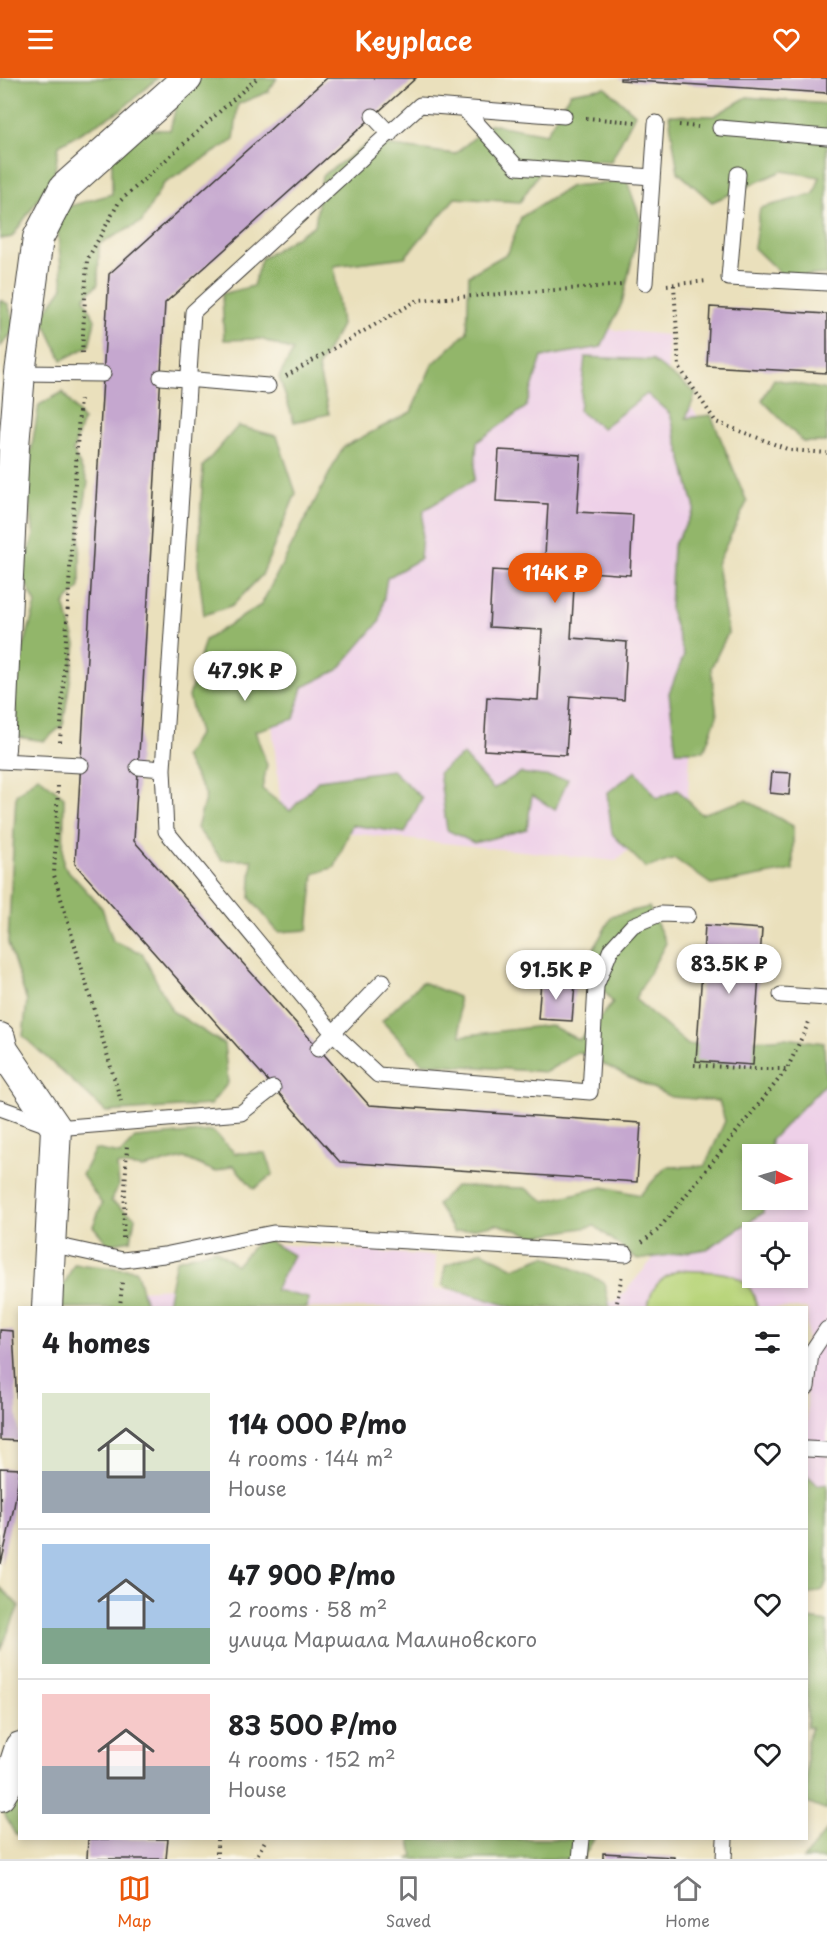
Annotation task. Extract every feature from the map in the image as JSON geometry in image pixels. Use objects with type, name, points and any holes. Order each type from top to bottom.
[{"type":"street","points":[[0,749],[14,446],[20,373],[38,238],[64,188],[187,78]]},
{"type":"street","points":[[0,1038],[3,1050],[56,1128],[47,1306]]},
{"type":"street","points":[[0,1796],[9,1781],[18,1753]]},
{"type":"lane","points":[[564,116],[420,105],[193,312],[163,769],[166,831],[333,1033],[378,1075],[590,1092],[596,987],[611,950],[633,925],[660,914],[688,915]]},
{"type":"lane","points":[[464,109],[517,167],[652,177]]},
{"type":"lane","points":[[373,116],[390,134]]},
{"type":"lane","points":[[645,283],[656,123]]},
{"type":"lane","points":[[720,128],[827,136]]},
{"type":"lane","points":[[738,174],[729,278],[827,283]]},
{"type":"lane","points":[[20,373],[103,374]]},
{"type":"lane","points":[[161,376],[268,386]]},
{"type":"lane","points":[[0,761],[81,765]]},
{"type":"lane","points":[[138,767],[163,769]]},
{"type":"lane","points":[[318,1049],[382,981]]},
{"type":"lane","points":[[781,995],[824,998]]},
{"type":"lane","points":[[0,1108],[56,1128],[128,1123],[241,1113],[273,1088]]},
{"type":"lane","points":[[50,1244],[123,1260],[164,1256],[273,1233],[626,1254]]},
{"type":"lane","points":[[808,1379],[811,1353],[827,1329]]},
{"type":"lane","points":[[808,1449],[827,1450]]},
{"type":"lane","points":[[580,1859],[582,1840]]},
{"type":"lane","points":[[724,1859],[725,1840]]},
{"type":"path","points":[[120,1306],[128,1123],[54,875],[87,260],[119,202],[256,78]]},
{"type":"path","points":[[729,278],[674,285],[679,367],[716,422],[790,450],[827,453]]},
{"type":"path","points":[[268,386],[418,300],[645,283]]},
{"type":"path","points":[[616,1306],[626,1254],[658,1230],[787,1069],[824,998]]},
{"type":"path","points":[[694,1065],[787,1069]]},
{"type":"path","points":[[217,1840],[217,1859]]},
{"type":"path","points":[[255,1859],[265,1840]]},
{"type":"shaded area","points":[[553,324],[668,335],[668,377],[706,427],[688,797],[616,861],[283,826],[270,705]]},
{"type":"shaded area","points":[[827,1056],[827,1515],[808,1566],[808,1306],[134,1306],[135,1290],[268,1283],[272,1244],[436,1256],[434,1289],[616,1302],[742,1155],[742,1210],[808,1210],[808,1144],[752,1144]]},
{"type":"green space","points":[[0,78],[158,78],[121,110],[59,145],[54,176],[12,237],[0,239]]},
{"type":"green space","points":[[183,78],[277,78],[268,92],[238,104],[234,140],[163,184],[142,222],[99,244],[98,284],[84,298],[95,320],[89,346],[62,360],[42,317],[63,287],[57,225],[67,207],[112,194],[112,157],[133,129],[170,130]]},
{"type":"green space","points":[[605,87],[635,114],[611,161],[548,159],[520,202],[455,198],[405,257],[334,266],[341,325],[318,368],[329,414],[294,422],[279,377],[293,351],[261,339],[224,340],[222,294],[253,286],[261,259],[315,225],[322,176],[369,143],[455,154],[490,124],[546,134],[570,93]]},
{"type":"green space","points":[[747,97],[827,104],[827,274],[784,277],[754,248],[760,208],[814,194],[820,177],[782,171],[712,202],[678,172],[669,115],[714,116]]},
{"type":"green space","points":[[627,181],[641,220],[622,303],[601,347],[542,357],[526,407],[477,442],[474,480],[424,510],[420,559],[387,578],[380,621],[338,670],[303,687],[294,719],[255,731],[267,765],[262,789],[290,811],[319,780],[392,770],[422,798],[405,833],[352,825],[335,867],[314,874],[308,930],[278,932],[250,898],[252,860],[222,860],[197,828],[206,795],[184,757],[199,733],[189,697],[205,640],[261,605],[343,447],[411,412],[432,365],[467,332],[469,275],[508,253],[521,217],[571,186]]},
{"type":"green space","points":[[0,300],[8,304],[16,328],[0,347]]},
{"type":"green space","points":[[585,357],[652,360],[696,393],[686,418],[711,415],[747,502],[717,564],[728,633],[711,668],[717,716],[704,751],[676,751],[669,693],[684,655],[670,610],[673,546],[695,509],[670,414],[647,394],[602,428],[579,411]]},
{"type":"green space","points":[[774,379],[827,390],[827,442],[803,442],[762,400]]},
{"type":"green space","points":[[63,392],[83,420],[73,451],[88,482],[80,531],[80,587],[64,604],[76,644],[63,725],[44,741],[18,737],[13,684],[36,604],[22,575],[34,535],[26,480],[39,405]]},
{"type":"green space","points":[[238,426],[277,436],[296,493],[262,575],[233,605],[204,615],[198,565],[203,466]]},
{"type":"green space","points":[[463,755],[493,789],[520,773],[568,779],[555,810],[532,795],[527,829],[474,843],[447,830],[439,772]]},
{"type":"green space","points":[[636,771],[657,798],[678,790],[701,814],[746,800],[793,826],[793,870],[712,885],[675,859],[646,868],[612,834],[607,793]]},
{"type":"green space","points":[[38,776],[64,797],[63,865],[102,908],[113,941],[142,953],[172,1011],[224,1044],[228,1083],[210,1105],[106,1112],[23,1036],[27,1001],[8,943],[16,795]]},
{"type":"green space","points":[[649,907],[666,943],[635,999],[688,1045],[785,1038],[824,1043],[826,1083],[771,1140],[771,1144],[742,1144],[742,1210],[763,1210],[763,1213],[749,1222],[742,1222],[742,1226],[707,1249],[638,1260],[595,1226],[535,1236],[497,1224],[454,1232],[437,1205],[455,1186],[525,1188],[545,1201],[603,1187],[640,1195],[666,1167],[705,1166],[725,1121],[719,1101],[671,1097],[578,1052],[546,1072],[422,1063],[382,1021],[422,982],[458,997],[461,1036],[550,1025],[579,1040],[613,1003],[585,964],[612,916]]},
{"type":"green space","points":[[212,1131],[235,1153],[266,1153],[273,1174],[254,1189],[233,1165],[216,1172],[184,1158],[143,1168],[117,1165],[119,1185],[111,1201],[135,1217],[131,1240],[108,1244],[93,1226],[102,1204],[82,1175],[95,1149],[120,1154],[135,1138]]},
{"type":"green space","points":[[262,1237],[293,1255],[275,1290],[308,1298],[307,1306],[166,1306],[176,1260],[215,1249],[236,1265]]},
{"type":"green space","points":[[481,1251],[514,1268],[545,1256],[604,1282],[610,1306],[508,1306],[443,1286],[445,1266]]},
{"type":"green space","points":[[74,1264],[136,1270],[146,1306],[54,1306]]},
{"type":"green space","points":[[679,1270],[728,1274],[742,1281],[742,1288],[749,1288],[756,1306],[648,1306],[651,1294],[666,1276]]},
{"type":"green space","points":[[808,1476],[818,1485],[827,1484],[827,1581],[823,1590],[808,1595]]},
{"type":"green space","points":[[0,1587],[18,1605],[18,1608],[0,1651]]},
{"type":"green space","points":[[809,1619],[827,1622],[827,1811],[808,1803],[808,1738],[812,1727],[808,1727]]},
{"type":"green space","points":[[18,1785],[18,1835],[15,1834],[3,1811]]},
{"type":"green space","points":[[827,1830],[827,1859],[803,1859]]},
{"type":"green space","points":[[410,1840],[593,1840],[582,1859],[409,1859],[413,1856]]},
{"type":"building","points":[[327,78],[416,78],[165,303],[134,841],[369,1105],[641,1123],[637,1182],[340,1162],[75,864],[109,274]]},
{"type":"building","points":[[620,78],[827,78],[827,93],[620,80]]},
{"type":"building","points":[[710,307],[827,314],[827,373],[707,366]]},
{"type":"building","points":[[499,450],[581,455],[577,512],[633,515],[630,575],[575,571],[571,638],[627,642],[624,700],[570,696],[566,755],[484,750],[487,697],[538,700],[542,630],[489,627],[492,570],[544,573],[548,504],[496,501]]},
{"type":"building","points":[[772,772],[791,773],[789,795],[770,793]]},
{"type":"building","points":[[705,925],[762,929],[753,1065],[696,1061]]},
{"type":"building","points":[[541,981],[575,984],[572,1021],[538,1019]]},
{"type":"building","points":[[0,1330],[13,1331],[18,1441],[0,1440]]},
{"type":"building","points":[[0,1468],[18,1469],[14,1507],[1,1564]]},
{"type":"building","points":[[88,1840],[168,1840],[166,1859],[87,1859]]},
{"type":"building","points":[[603,1853],[674,1857],[674,1859],[603,1859]]}]
